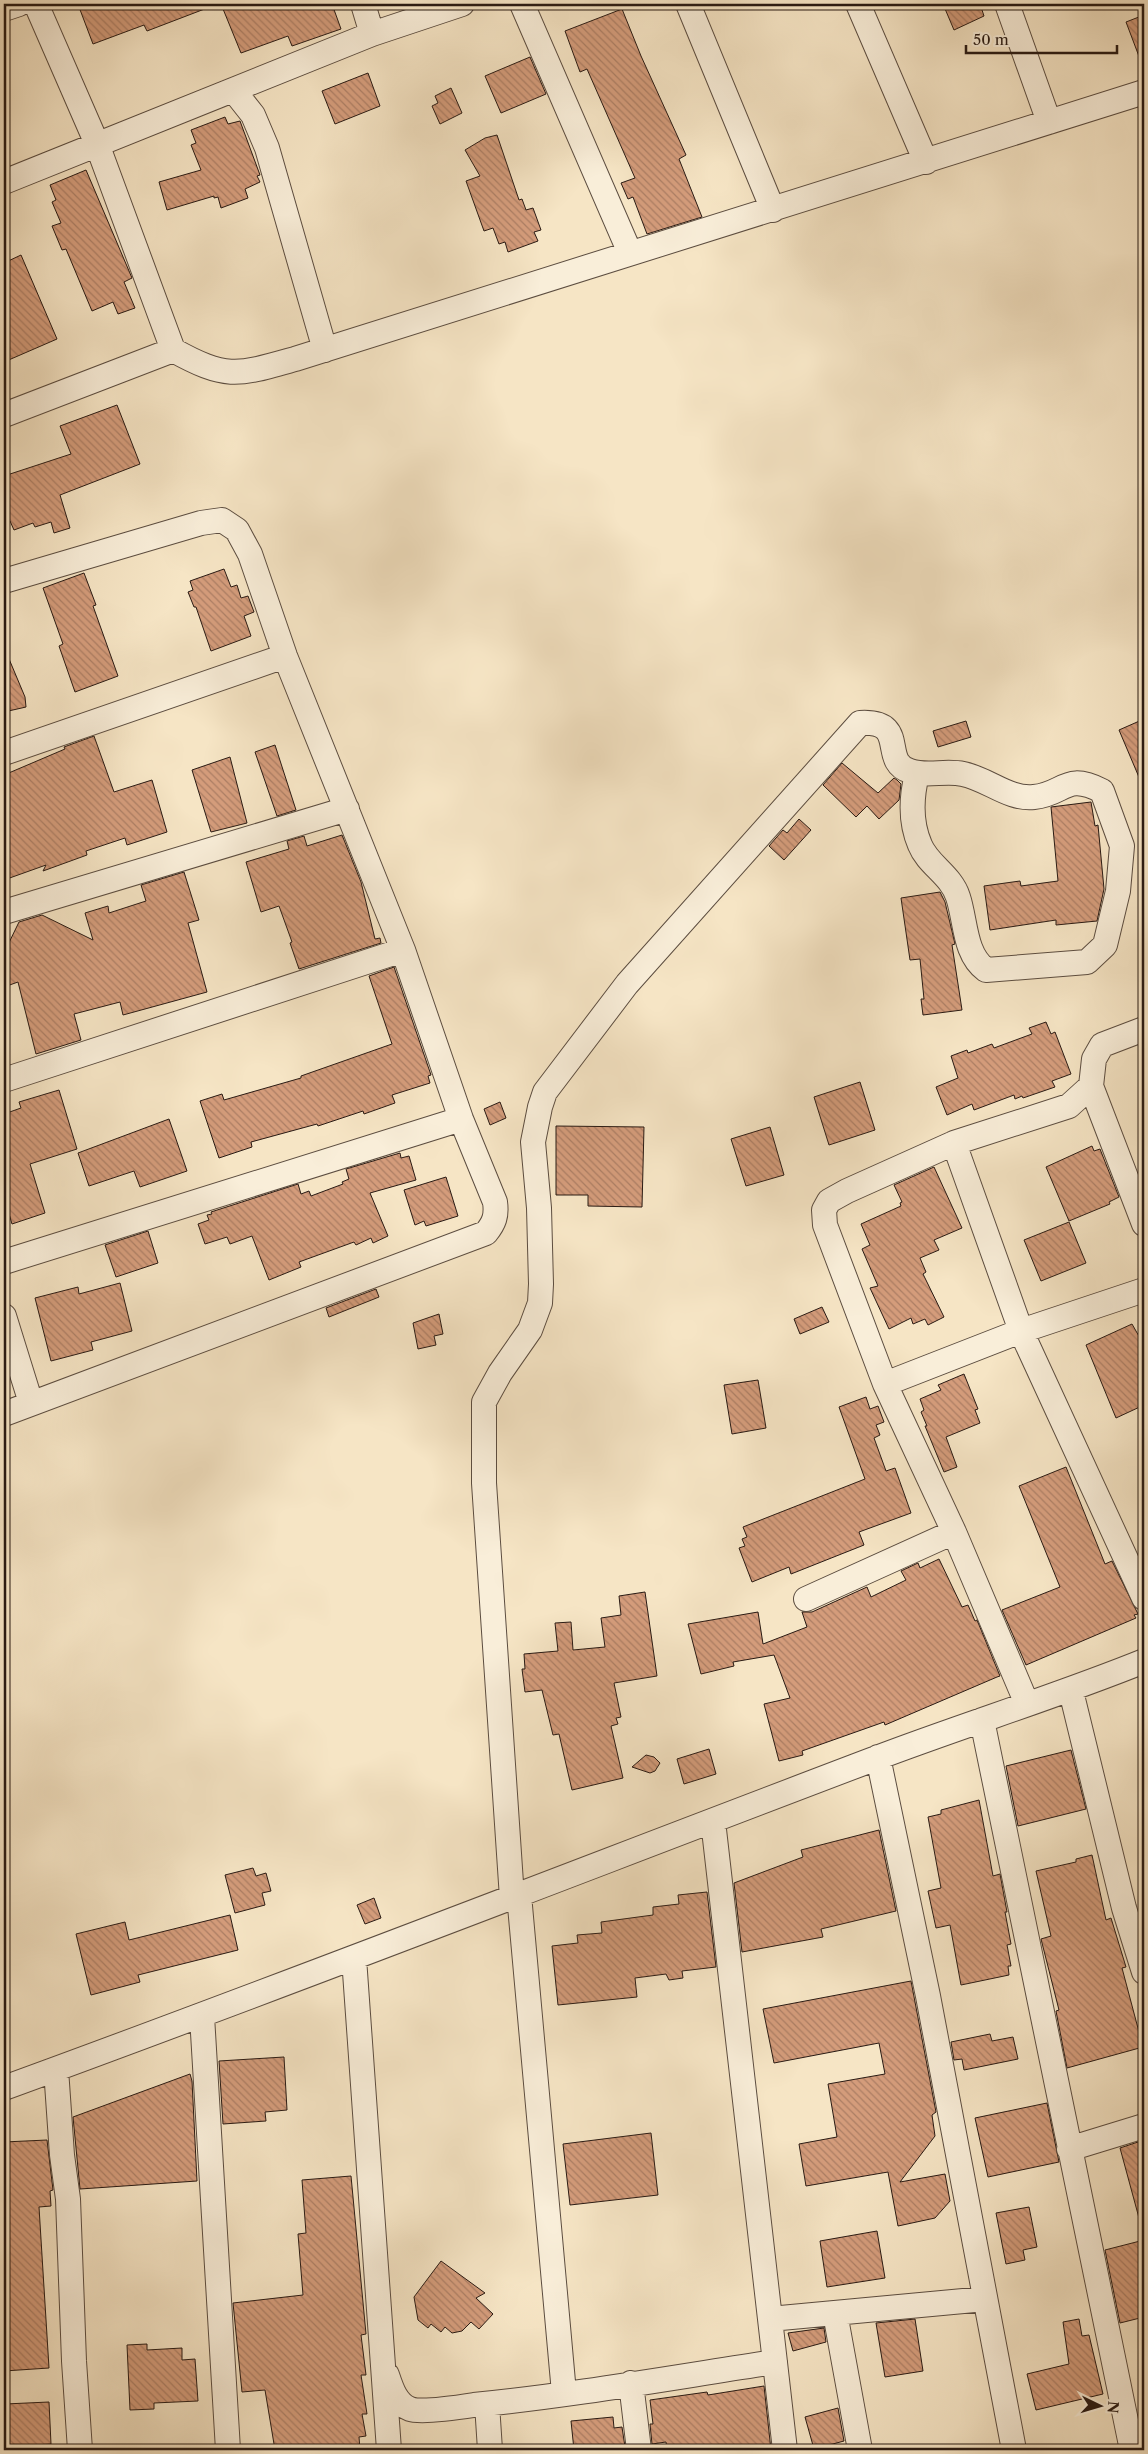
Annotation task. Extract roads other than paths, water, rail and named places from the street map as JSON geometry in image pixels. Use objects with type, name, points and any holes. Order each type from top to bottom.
[{"type":"street","points":[[4,10],[19,4]]},
{"type":"street","points":[[36,4],[97,144],[173,350],[212,370],[233,373],[252,371],[325,350],[1144,92]]},
{"type":"street","points":[[362,4],[372,34]]},
{"type":"street","points":[[4,182],[372,34],[462,4]]},
{"type":"street","points":[[522,4],[630,253]]},
{"type":"street","points":[[688,4],[773,210]]},
{"type":"street","points":[[858,4],[926,162]]},
{"type":"street","points":[[1007,4],[1049,122]]},
{"type":"street","points":[[234,91],[253,115],[266,148],[325,350]]},
{"type":"street","points":[[4,415],[173,350]]},
{"type":"street","points":[[4,581],[201,523],[222,520],[237,530],[250,554],[285,656],[403,950],[461,1119],[495,1202],[495,1219],[486,1233],[4,1414]]},
{"type":"street","points":[[4,753],[285,656]]},
{"type":"street","points":[[564,2393],[515,1896],[484,1483],[484,1402],[500,1373],[530,1330],[540,1303],[539,1208],[533,1142],[540,1107],[545,1092],[627,984],[860,722],[874,722],[884,725],[890,732],[896,763],[905,770],[917,774],[962,773],[1021,799],[1042,797],[1066,784],[1088,784],[1102,791],[1122,846],[1118,891],[1104,945],[1087,962],[986,970],[979,965],[970,947],[958,896],[948,877],[920,846],[912,815],[917,774]]},
{"type":"street","points":[[4,912],[347,809]]},
{"type":"street","points":[[4,1080],[403,950]]},
{"type":"street","points":[[1144,1029],[1102,1045],[1094,1059],[1091,1086],[1144,1224]]},
{"type":"street","points":[[1027,1704],[954,1532],[885,1384],[824,1225],[824,1210],[829,1201],[848,1191],[954,1143],[1069,1106],[1091,1086]]},
{"type":"street","points":[[4,1262],[461,1119]]},
{"type":"street","points":[[954,1143],[1021,1331],[1144,1598]]},
{"type":"street","points":[[885,1384],[1021,1331],[1144,1290]]},
{"type":"street","points":[[4,1316],[31,1403]]},
{"type":"street","points":[[806,1599],[954,1532]]},
{"type":"street","points":[[4,2088],[202,2016],[878,1757],[1027,1704],[1071,1691],[1144,1661]]},
{"type":"street","points":[[1071,1691],[1134,1905],[1144,1972]]},
{"type":"street","points":[[982,1720],[1132,2450]]},
{"type":"street","points":[[878,1757],[928,1996],[1014,2450]]},
{"type":"street","points":[[713,1821],[785,2450]]},
{"type":"street","points":[[354,1958],[384,2367],[388,2450]]},
{"type":"street","points":[[202,2016],[228,2450]]},
{"type":"street","points":[[56,2069],[62,2155],[68,2198],[74,2361],[80,2450]]},
{"type":"street","points":[[1070,2149],[1144,2126]]},
{"type":"street","points":[[770,2319],[985,2299]]},
{"type":"street","points":[[835,2313],[860,2450]]},
{"type":"street","points":[[384,2367],[393,2392],[400,2402],[410,2409],[487,2404],[775,2362]]},
{"type":"street","points":[[631,2383],[640,2450]]},
{"type":"street","points":[[487,2404],[490,2450]]}]
